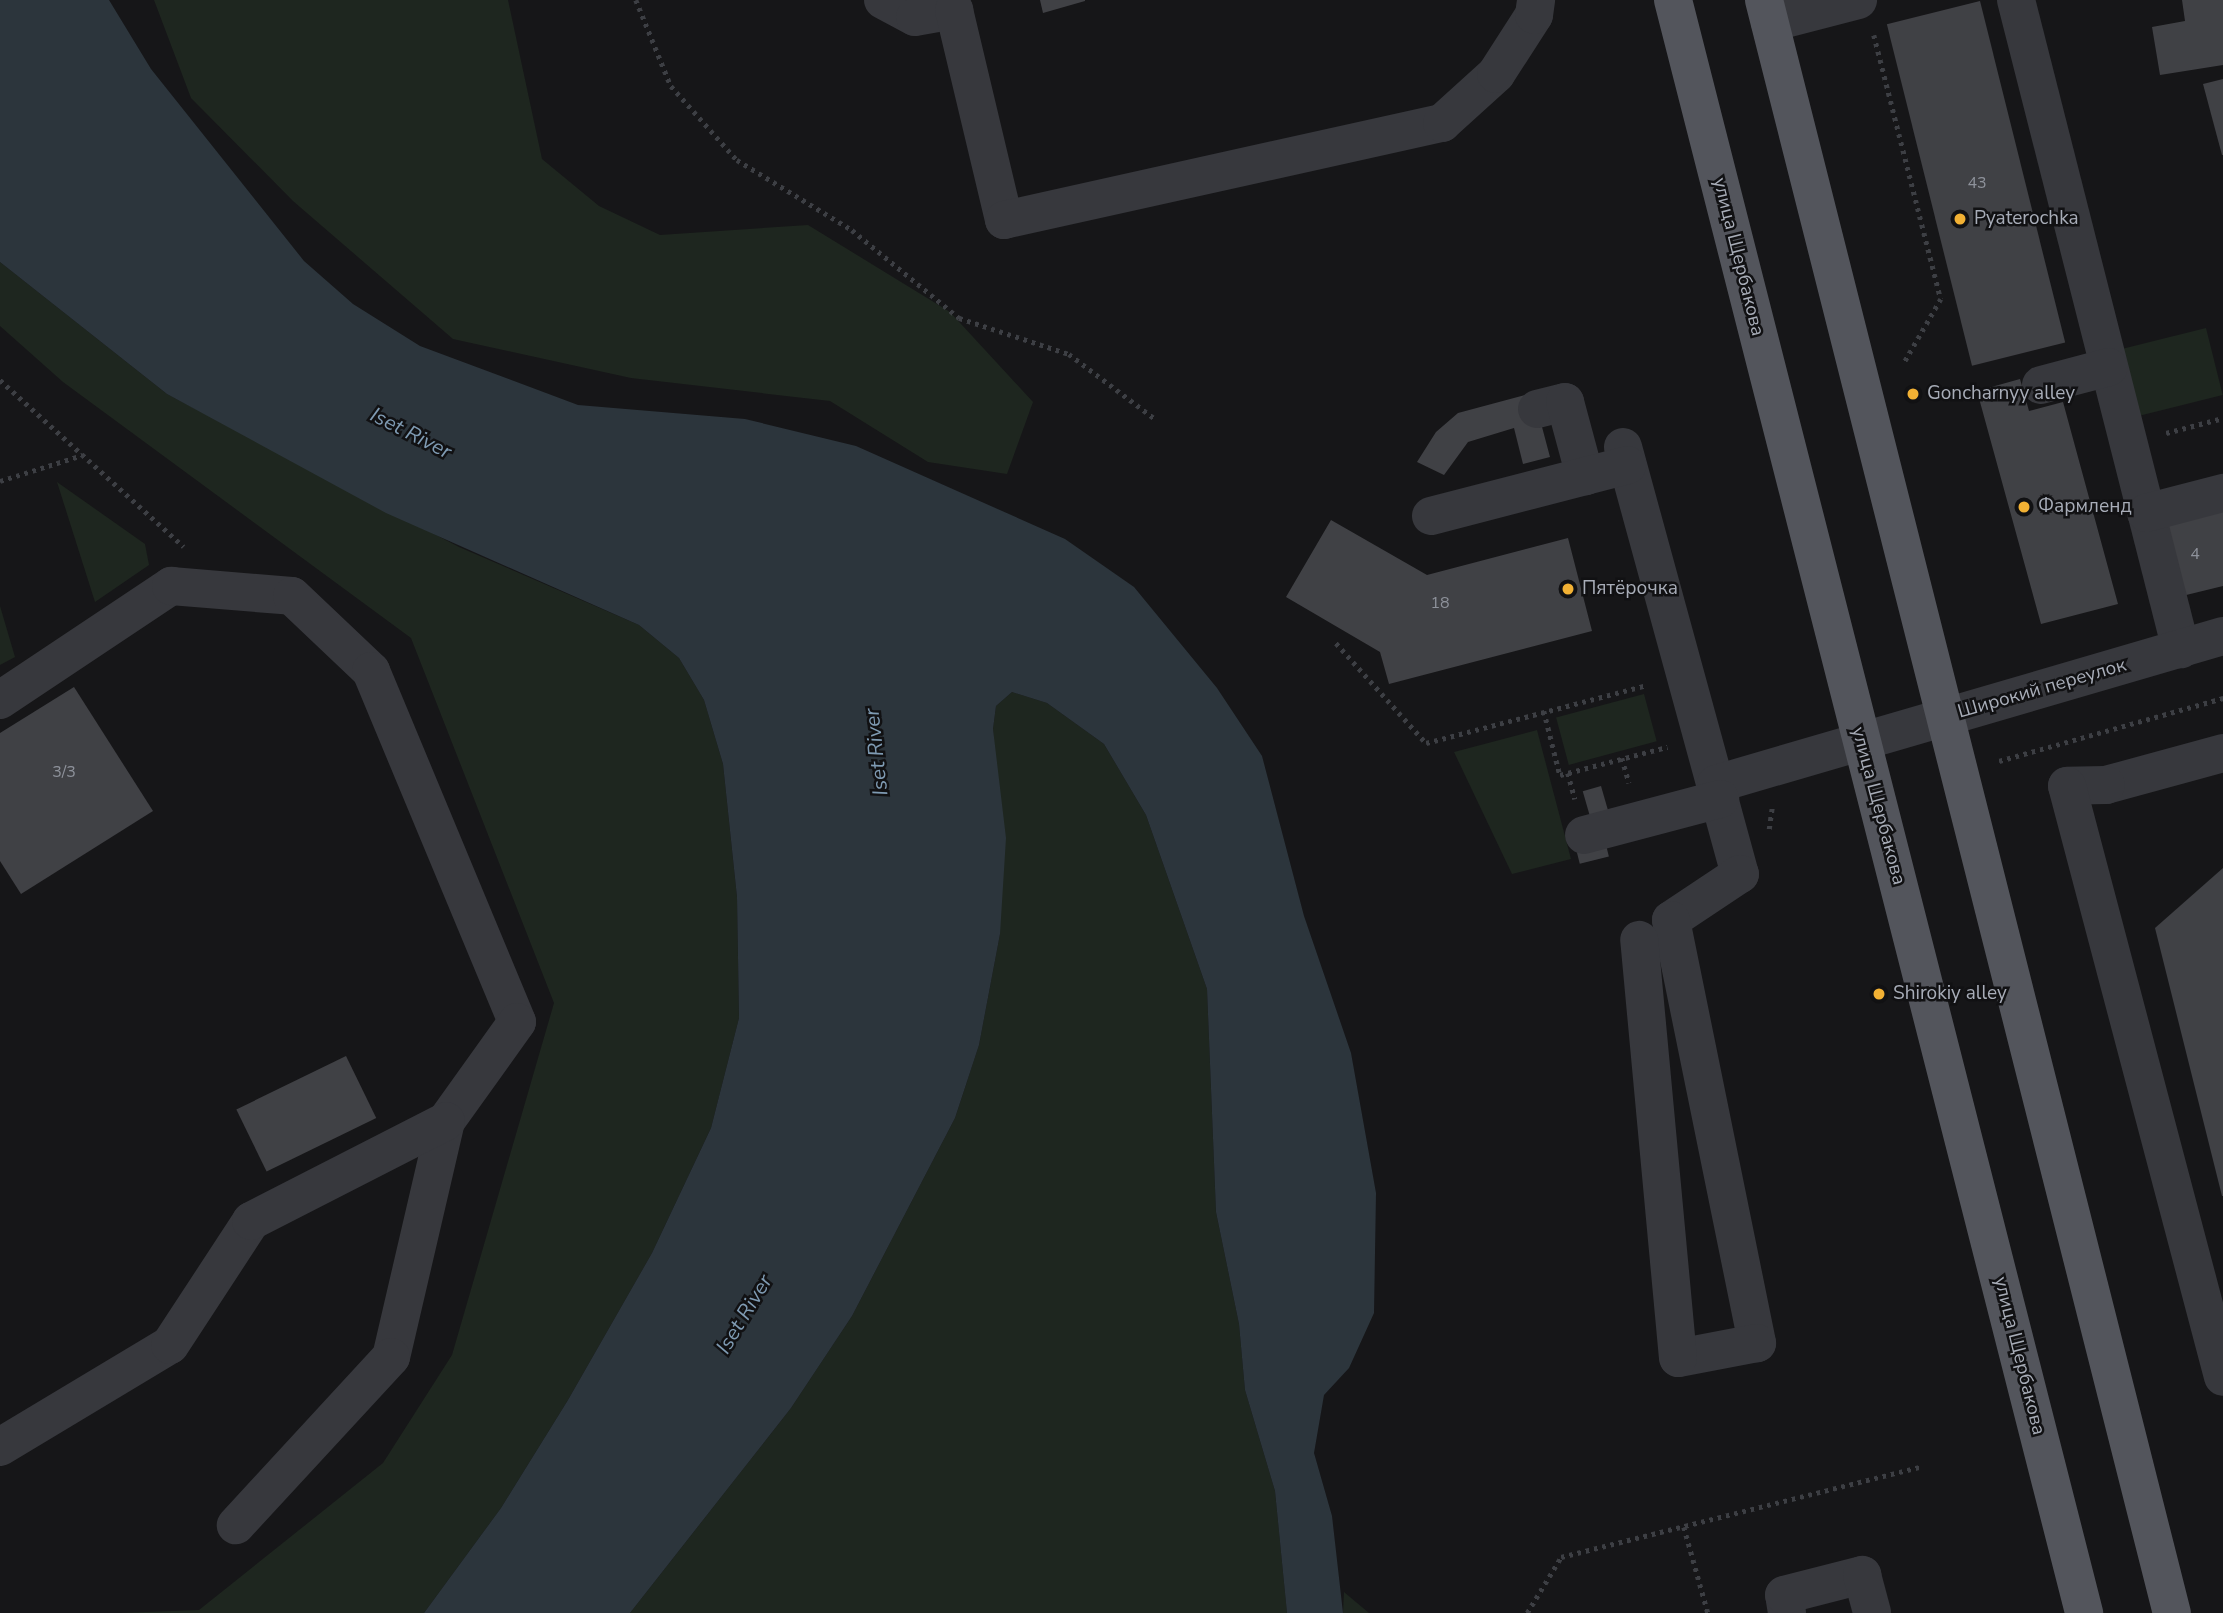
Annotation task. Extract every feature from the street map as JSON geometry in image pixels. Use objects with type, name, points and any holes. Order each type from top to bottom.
[{"type":"main road","name":"улица Щербакова","points":[[1673,0],[2084,1613]]},
{"type":"main road","points":[[1767,11],[2172,1613]]},
{"type":"street","points":[[883,0],[915,17],[953,5],[1004,220],[1442,122],[1496,74],[1534,15],[1536,0]]},
{"type":"street","points":[[2017,0],[2180,649]]},
{"type":"street","points":[[1767,11],[1865,14]]},
{"type":"street","points":[[2041,385],[2109,367]]},
{"type":"street","points":[[1537,409],[1565,402],[1585,475]]},
{"type":"street","points":[[1431,516],[1585,475],[1625,456],[1740,874],[1671,920],[1758,1343],[1678,1358],[1639,940]]},
{"type":"street","points":[[2146,513],[2223,494]]},
{"type":"street","points":[[0,699],[171,586],[292,596],[370,671],[517,1022],[446,1121],[391,1357],[236,1525]]},
{"type":"street","name":"Широкий переулок","points":[[1584,835],[1945,716],[2223,636]]},
{"type":"street","points":[[2223,752],[2106,785],[2067,786],[2223,1377]]},
{"type":"street","points":[[0,1447],[170,1345],[251,1221],[446,1121]]},
{"type":"street","points":[[1787,1613],[1784,1595],[1862,1575],[1872,1613]]},
{"type":"path","points":[[636,0],[671,86],[737,160],[852,230],[959,318],[1069,355],[1154,418]]},
{"type":"path","points":[[1865,14],[1941,299],[1904,363]]},
{"type":"path","points":[[0,380],[185,547]]},
{"type":"path","points":[[2128,443],[2223,418]]},
{"type":"path","points":[[0,481],[83,455]]},
{"type":"path","points":[[1336,643],[1426,743],[1651,683]]},
{"type":"path","points":[[1999,761],[2223,698]]},
{"type":"path","points":[[1544,712],[1560,775],[1668,747]]},
{"type":"path","points":[[1527,1613],[1561,1558],[1920,1467]]},
{"type":"path","points":[[1684,1527],[1708,1613]]},
{"type":"shaded area","points":[[154,0],[508,0],[542,159],[599,206],[660,235],[808,225],[950,312],[1033,402],[1007,474],[928,462],[830,401],[631,378],[453,339],[293,201],[191,98]]},
{"type":"shaded area","points":[[0,262],[167,394],[459,547],[639,625],[679,658],[704,700],[723,764],[737,897],[739,1018],[711,1128],[652,1253],[568,1400],[501,1508],[424,1613],[119,1613],[199,1610],[383,1463],[452,1355],[554,1003],[411,638],[63,382],[0,326]]},
{"type":"shaded area","points":[[2206,328],[2223,395],[2133,417],[2117,350]]},
{"type":"shaded area","points":[[57,482],[145,544],[149,565],[95,602]]},
{"type":"shaded area","points":[[0,606],[15,657],[0,665]]},
{"type":"shaded area","points":[[1012,692],[1047,703],[1104,744],[1146,815],[1207,989],[1216,1212],[1239,1324],[1245,1390],[1275,1491],[1287,1613],[630,1613],[791,1408],[852,1316],[955,1118],[979,1045],[1000,934],[993,729],[996,706]]},
{"type":"shaded area","points":[[1644,694],[1657,741],[1569,765],[1556,718]]},
{"type":"shaded area","points":[[1537,730],[1571,859],[1512,874],[1454,752]]},
{"type":"shaded area","points":[[1344,1592],[1369,1613],[1343,1613]]},
{"type":"water","name":"Iset River","points":[[0,0],[109,0],[151,69],[304,261],[353,304],[420,346],[578,405],[745,419],[856,446],[1065,539],[1134,587],[1217,688],[1262,756],[1304,916],[1351,1053],[1376,1193],[1374,1313],[1349,1368],[1324,1395],[1314,1453],[1332,1516],[1343,1613],[1287,1613],[1275,1491],[1245,1390],[1239,1324],[1216,1212],[1207,989],[1146,815],[1104,744],[1047,703],[1012,692],[996,706],[993,729],[1006,838],[1000,934],[979,1045],[955,1118],[852,1316],[791,1408],[630,1613],[424,1613],[501,1508],[568,1400],[652,1253],[711,1128],[739,1018],[737,897],[723,764],[704,700],[679,658],[639,625],[386,513],[167,394],[0,262]]},
{"type":"building","points":[[1040,0],[1085,0],[1085,1],[1043,13]]},
{"type":"building","points":[[2182,0],[2223,0],[2223,65],[2160,75],[2152,27],[2185,21]]},
{"type":"building","points":[[1980,1],[2065,343],[1972,366],[1887,24]]},
{"type":"building","points":[[2223,79],[2223,155],[2222,155],[2203,84]]},
{"type":"building","points":[[2020,379],[2029,411],[2063,402],[2118,604],[2041,624],[1977,391]]},
{"type":"building","points":[[1533,393],[1550,457],[1523,464],[1514,428],[1468,442],[1444,475],[1417,462],[1436,432],[1458,413]]},
{"type":"building","points":[[2223,507],[2223,586],[2178,597],[2159,523]]},
{"type":"building","points":[[1331,520],[1427,575],[1568,538],[1592,631],[1389,684],[1380,652],[1286,597]]},
{"type":"building","points":[[74,687],[153,811],[21,894],[0,861],[0,733]]},
{"type":"building","points":[[1601,786],[1611,821],[1593,826],[1583,791]]},
{"type":"building","points":[[1605,841],[1609,857],[1580,864],[1576,848]]},
{"type":"building","points":[[2223,868],[2223,1196],[2222,1196],[2155,928]]},
{"type":"building","points":[[346,1056],[376,1118],[267,1171],[236,1109]]},
{"type":"place","name":"Pyaterochka","points":[[1960,219]]},
{"type":"place","name":"Goncharnyy alley","points":[[1913,394]]},
{"type":"place","name":"Фармленд","points":[[2024,507]]},
{"type":"place","name":"Пятёрочка","points":[[1568,589]]},
{"type":"place","name":"Shirokiy alley","points":[[1879,994]]}]
